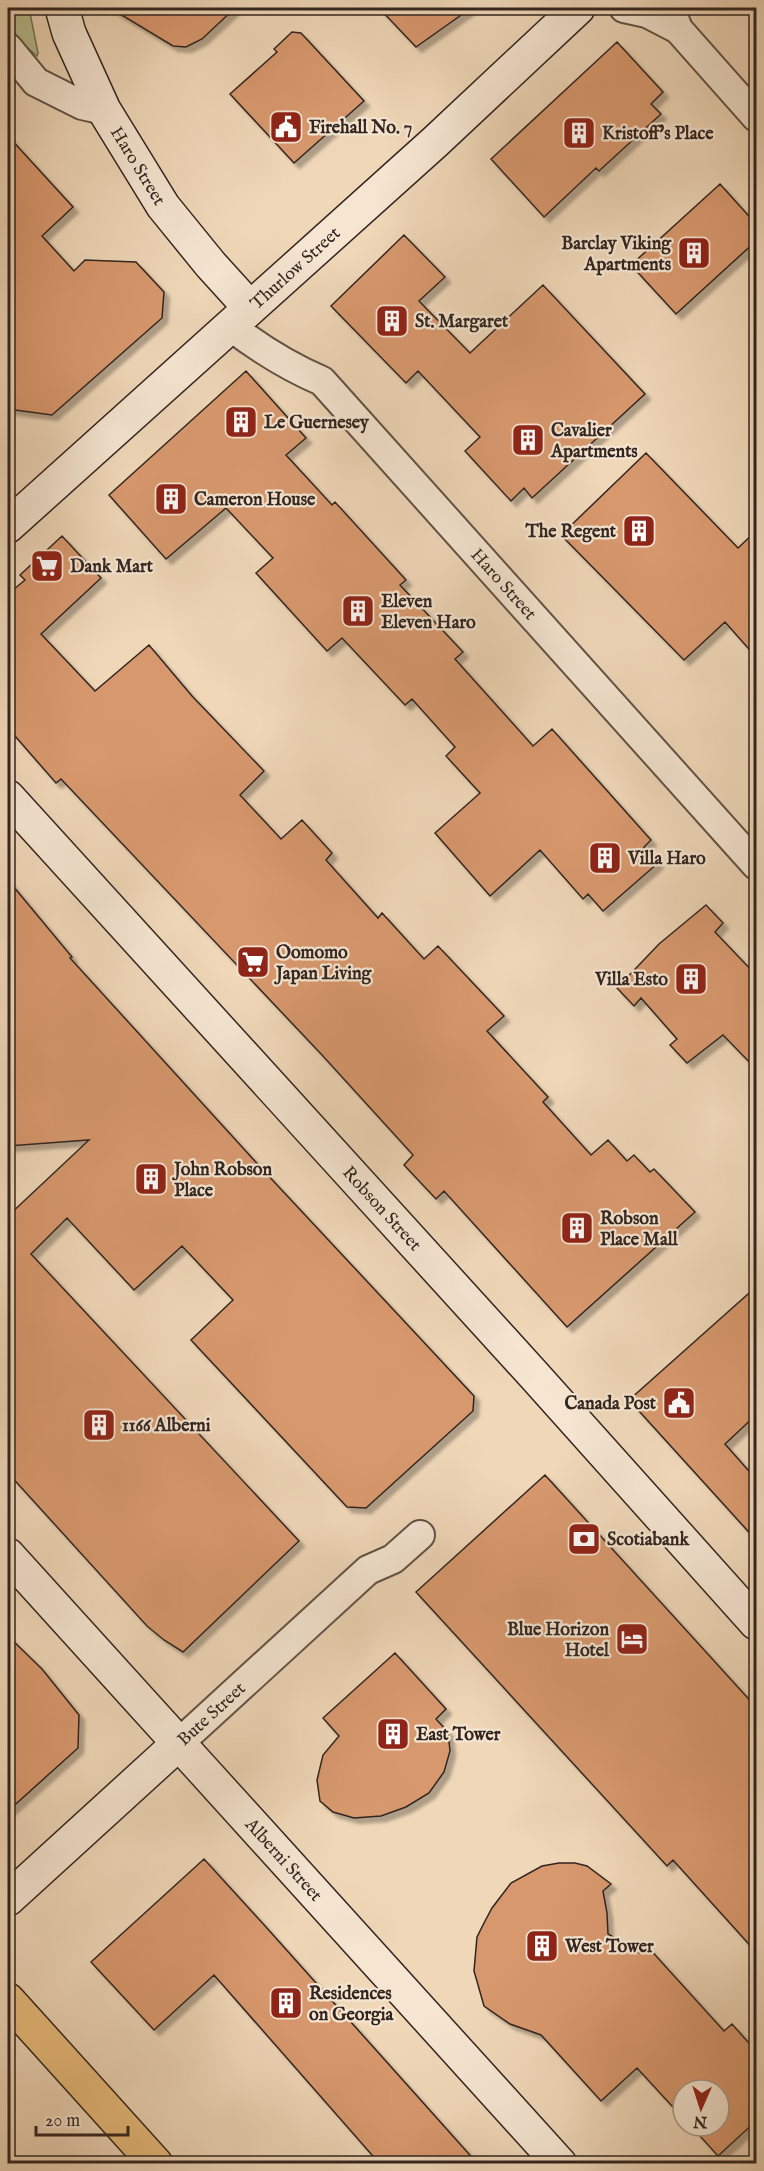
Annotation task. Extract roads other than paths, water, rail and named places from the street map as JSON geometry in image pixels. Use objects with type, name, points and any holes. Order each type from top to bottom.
[{"type":"highway","points":[[8,2000],[156,2163]]},
{"type":"main road","points":[[62,8],[69,33],[104,110]]},
{"type":"main road","name":"Thurlow Street","points":[[8,526],[435,142],[578,8]]},
{"type":"main road","name":"Haro Street","points":[[104,110],[164,206],[211,265],[240,317]]},
{"type":"main road","name":"Robson Street","points":[[8,797],[756,1623]]},
{"type":"main road","name":"Alberni Street","points":[[8,1555],[560,2163]]},
{"type":"main road","name":"Bute Street","points":[[8,1899],[178,1744]]},
{"type":"street","points":[[624,8],[674,18],[756,117]]},
{"type":"street","name":"Haro Street","points":[[8,48],[36,82],[82,105],[104,110]]},
{"type":"street","name":"Haro Street","points":[[240,317],[259,348],[289,367],[322,381],[756,865]]},
{"type":"street","name":"Bute Street","points":[[178,1744],[368,1570],[393,1559],[420,1535]]},
{"type":"place","name":"Firehall No. 7","points":[[286,127]]},
{"type":"place","name":"Kristoff's Place","points":[[579,133]]},
{"type":"place","name":"Barclay Viking Apartments","points":[[694,253]]},
{"type":"place","name":"St. Margaret","points":[[392,321]]},
{"type":"place","name":"Le Guernesey","points":[[241,422]]},
{"type":"place","name":"Cavalier Apartments","points":[[528,440]]},
{"type":"place","name":"Cameron House","points":[[171,499]]},
{"type":"place","name":"The Regent","points":[[639,531]]},
{"type":"place","name":"Dank Mart","points":[[47,566]]},
{"type":"place","name":"Eleven Eleven Haro","points":[[358,611]]},
{"type":"place","name":"Villa Haro","points":[[605,858]]},
{"type":"place","name":"Oomomo Japan Living","points":[[253,962]]},
{"type":"place","name":"Villa Esto","points":[[691,979]]},
{"type":"place","name":"John Robson Place","points":[[151,1179]]},
{"type":"place","name":"Robson Place Mall","points":[[577,1228]]},
{"type":"place","name":"Canada Post","points":[[679,1403]]},
{"type":"place","name":"1166 Alberni","points":[[99,1425]]},
{"type":"place","name":"Scotiabank","points":[[584,1539]]},
{"type":"place","name":"Blue Horizon Hotel","points":[[632,1639]]},
{"type":"place","name":"East Tower","points":[[393,1734]]},
{"type":"place","name":"West Tower","points":[[542,1946]]},
{"type":"place","name":"Residences on Georgia","points":[[286,2003]]}]
